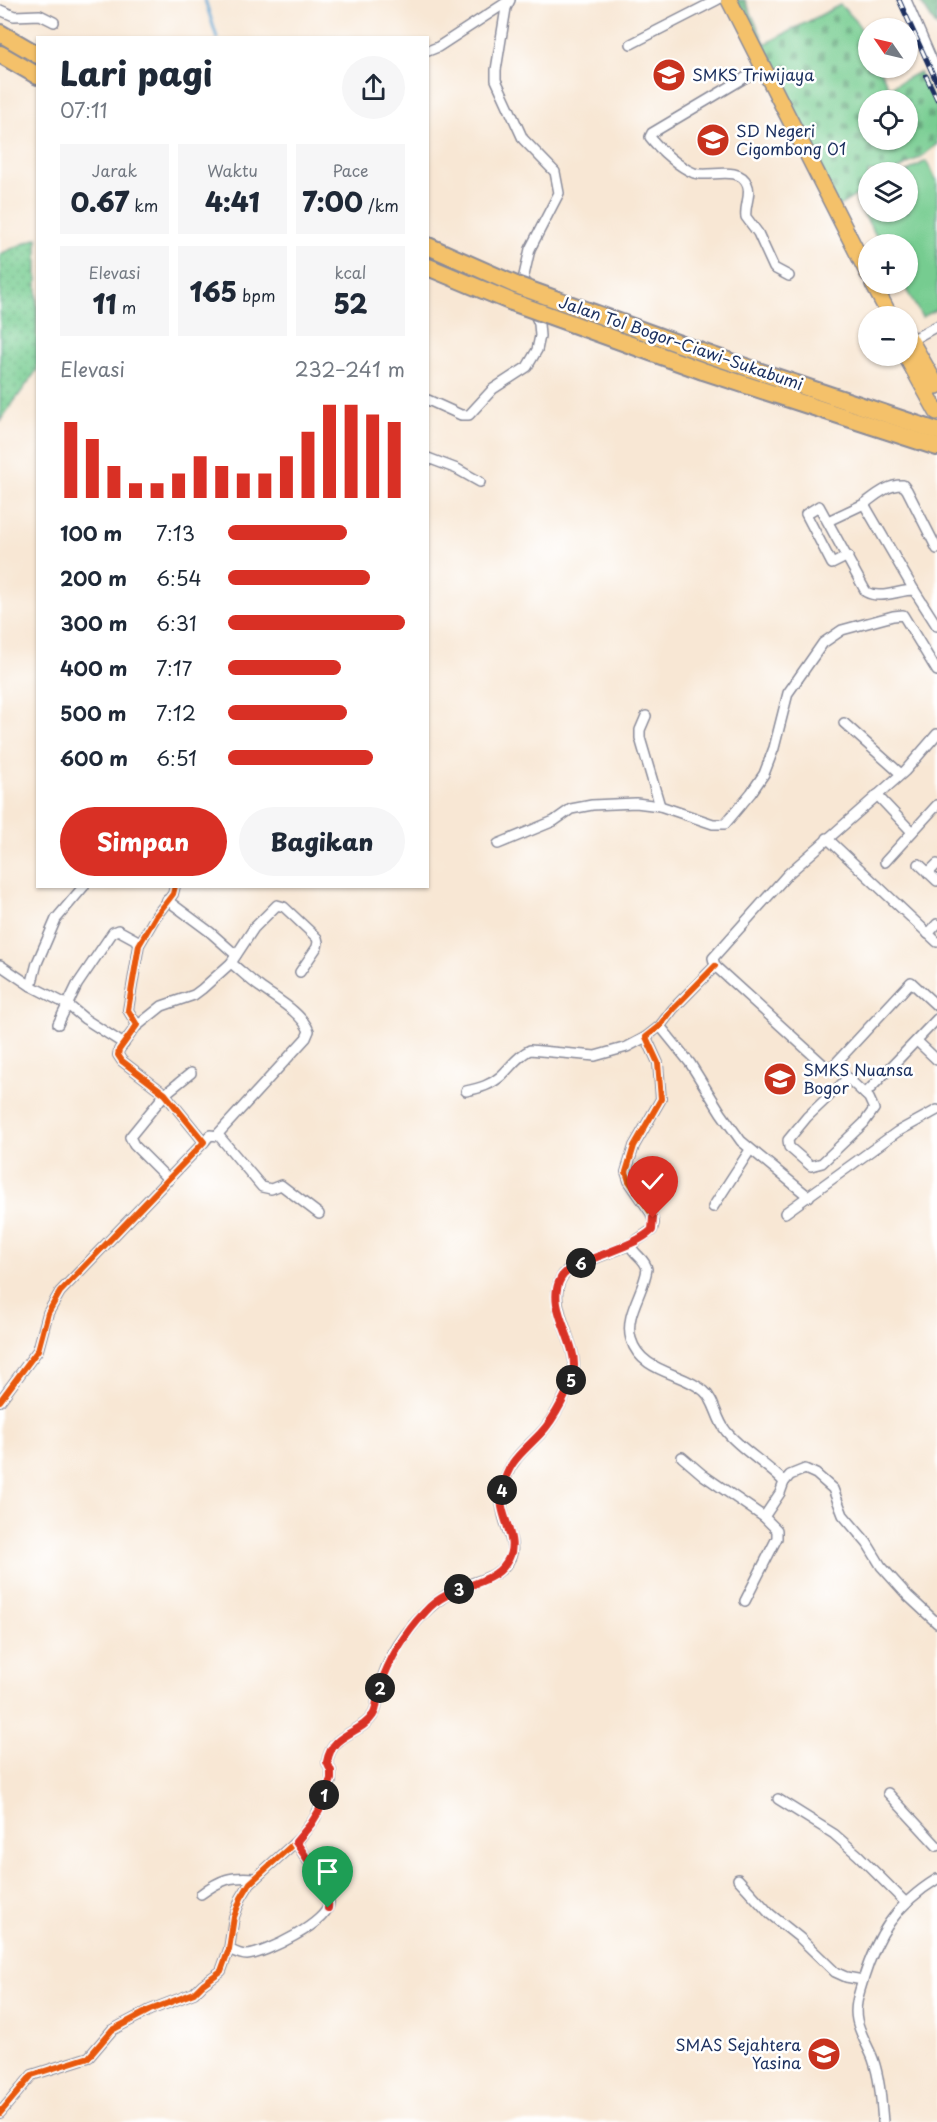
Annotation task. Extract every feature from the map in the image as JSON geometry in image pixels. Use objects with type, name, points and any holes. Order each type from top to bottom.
[{"type":"highway","points":[[729,0],[858,254]]},
{"type":"highway","points":[[0,33],[36,54]]},
{"type":"highway","points":[[0,54],[36,75]]},
{"type":"highway","name":"Jalan Tol Bogor–Ciawi–Sukabumi","points":[[429,246],[516,285],[710,355],[937,431]]},
{"type":"highway","name":"Jalan Tol Bogor–Ciawi–Sukabumi","points":[[429,267],[512,302],[703,372],[937,447]]},
{"type":"highway","points":[[918,359],[932,389],[937,412]]},
{"type":"highway","points":[[914,366],[932,389]]},
{"type":"street","points":[[631,45],[717,0]]},
{"type":"street","points":[[906,0],[937,72]]},
{"type":"street","points":[[429,51],[508,1]]},
{"type":"street","points":[[429,400],[461,415],[469,415],[493,389],[526,367],[538,345],[539,324],[523,280],[530,249],[554,206],[560,190],[555,172],[521,136],[496,80],[508,1]]},
{"type":"street","points":[[0,10],[14,16],[40,15],[54,22]]},
{"type":"street","points":[[763,67],[652,133],[650,137],[682,166],[695,173],[730,174],[747,181],[749,189],[746,217],[759,233],[774,268],[789,276]]},
{"type":"street","points":[[918,335],[937,326]]},
{"type":"street","points":[[429,458],[480,482]]},
{"type":"street","points":[[828,521],[864,504],[877,494],[897,485],[903,485],[937,549]]},
{"type":"street","points":[[864,504],[937,626]]},
{"type":"street","points":[[848,556],[832,564],[802,516],[819,506],[848,556],[863,587],[869,594],[881,595],[914,590]]},
{"type":"street","points":[[498,844],[536,830],[568,811],[580,807],[631,803],[660,806],[721,826],[728,822],[764,774],[774,748],[788,693],[819,648],[836,633],[903,615],[937,670]]},
{"type":"street","points":[[646,716],[640,730],[640,738],[660,806]]},
{"type":"street","points":[[844,723],[901,774]]},
{"type":"street","points":[[937,734],[901,774],[788,874],[713,958],[715,966],[824,1066],[834,1065],[911,981],[937,1006]]},
{"type":"street","points":[[877,795],[912,832]]},
{"type":"street","points":[[885,862],[937,805]]},
{"type":"street","points":[[827,838],[937,942]]},
{"type":"street","points":[[919,864],[937,881]]},
{"type":"street","points":[[928,873],[937,864]]},
{"type":"street","points":[[31,987],[37,963],[56,919],[82,888]]},
{"type":"street","points":[[137,1026],[137,1022],[128,1010],[140,942],[175,892],[175,888]]},
{"type":"street","points":[[0,1401],[39,1348],[48,1313],[60,1292],[210,1135],[218,1135],[306,1038],[309,1031],[289,1008],[255,983],[210,932],[168,900]]},
{"type":"street","points":[[204,1142],[165,1094],[119,1058],[118,1052],[137,1026],[162,1006],[198,992],[234,959],[254,928],[275,907],[280,905],[318,940],[317,947],[300,972]]},
{"type":"street","points":[[928,934],[937,924]]},
{"type":"street","points":[[58,1024],[87,970],[114,931],[118,930],[140,942]]},
{"type":"street","points":[[0,964],[31,987],[68,1005],[124,1044]]},
{"type":"street","points":[[466,1091],[487,1086],[501,1077],[522,1054],[530,1050],[596,1056],[627,1047],[660,1026],[673,1009],[715,966]]},
{"type":"street","points":[[866,1094],[937,1019]]},
{"type":"street","points":[[660,1026],[690,1063],[729,1126],[750,1150],[809,1197]]},
{"type":"street","points":[[0,2113],[32,2075],[85,2058],[95,2051],[112,2030],[150,2010],[196,1992],[221,1971],[229,1949],[236,1910],[246,1889],[255,1878],[296,1842],[315,1818],[331,1781],[331,1771],[327,1762],[330,1754],[340,1738],[367,1722],[374,1714],[378,1692],[388,1664],[407,1635],[426,1611],[439,1600],[449,1593],[495,1574],[508,1561],[513,1543],[502,1508],[501,1496],[505,1478],[517,1455],[547,1426],[568,1388],[574,1371],[573,1355],[558,1306],[557,1291],[560,1280],[570,1268],[630,1245],[650,1232],[654,1226],[651,1213],[629,1181],[626,1172],[639,1136],[661,1099],[658,1063],[646,1037]]},
{"type":"street","points":[[917,1041],[937,1060]]},
{"type":"street","points":[[834,1065],[866,1094],[873,1105],[870,1117],[822,1163],[811,1166],[796,1155],[788,1145],[790,1136],[848,1078]]},
{"type":"street","points":[[169,1180],[134,1145],[130,1137],[165,1094],[191,1073]]},
{"type":"street","points":[[785,1213],[897,1132],[937,1110]]},
{"type":"street","points":[[218,1135],[262,1187],[270,1189],[281,1185],[319,1214]]},
{"type":"street","points":[[713,1207],[750,1150]]},
{"type":"street","points":[[630,1245],[632,1251],[644,1261],[647,1269],[631,1321],[630,1336],[637,1351],[655,1367],[691,1383],[706,1393],[726,1432],[784,1482]]},
{"type":"street","points":[[682,1456],[703,1475],[764,1517],[777,1530],[778,1534],[745,1601]]},
{"type":"street","points":[[764,1517],[790,1475],[805,1469],[825,1481],[837,1496],[843,1515],[867,1543],[885,1570],[937,1623]]},
{"type":"street","points":[[888,1793],[937,1846]]},
{"type":"street","points":[[778,1798],[834,1834],[906,1903]]},
{"type":"street","points":[[229,1949],[243,1955],[266,1949],[304,1930],[324,1915],[330,1900],[296,1842]]},
{"type":"street","points":[[201,1894],[217,1882],[226,1879],[255,1878]]},
{"type":"street","points":[[738,1879],[770,1914],[836,1972],[846,1977],[863,1980]]},
{"type":"street","points":[[884,2122],[877,2074],[856,2017],[857,2001],[882,1932],[891,1918],[937,1879]]},
{"type":"green space","points":[[734,0],[745,0],[765,43],[756,47]]},
{"type":"green space","points":[[919,0],[937,0],[937,27]]},
{"type":"green space","points":[[840,5],[858,24],[858,78],[884,78],[889,88],[908,78],[918,78],[919,72],[937,107],[937,144],[912,162],[858,162],[858,194],[836,208],[757,48]]},
{"type":"green space","points":[[926,161],[937,181],[937,309],[922,317],[918,306],[916,306],[909,294],[918,294],[918,234],[875,234],[868,222],[918,222],[918,165]]},
{"type":"green space","points":[[36,238],[36,371],[0,421],[0,254]]},
{"type":"waterway","points":[[205,0],[216,36]]},
{"type":"railway","points":[[899,0],[937,83]]},
{"type":"railway","points":[[926,76],[937,99]]},
{"type":"cycle path","points":[[0,1401],[38,1350],[48,1313],[60,1292],[204,1142],[165,1094],[122,1061],[118,1055],[119,1050],[137,1025],[128,1010],[139,945],[156,916],[173,894],[174,888]]},
{"type":"cycle path","points":[[0,2113],[32,2075],[89,2057],[112,2030],[150,2010],[194,1993],[221,1971],[229,1949],[234,1917],[241,1898],[250,1883],[300,1838],[315,1818],[331,1781],[331,1771],[327,1762],[330,1752],[341,1739],[373,1715],[376,1710],[378,1693],[393,1653],[421,1617],[437,1602],[457,1589],[495,1574],[510,1560],[512,1545],[502,1504],[504,1481],[516,1459],[545,1429],[557,1411],[574,1370],[572,1350],[558,1300],[561,1278],[570,1268],[630,1245],[652,1230],[654,1223],[651,1213],[629,1181],[626,1172],[634,1146],[661,1099],[658,1063],[646,1037],[660,1026],[673,1009],[715,966]]},
{"type":"place","name":"SMKS Triwijaya","points":[[669,75]]},
{"type":"place","name":"SD Negeri Cigombong 01","points":[[713,140]]},
{"type":"place","name":"SMKS Nuansa Bogor","points":[[780,1079]]},
{"type":"place","name":"SMAS Sejahtera Yasina","points":[[824,2054]]},
{"type":"route","points":[[328,1908],[330,1900],[296,1842],[315,1818],[331,1781],[332,1776],[327,1760],[340,1738],[372,1718],[389,1661],[426,1611],[446,1595],[495,1574],[508,1561],[513,1543],[502,1508],[501,1496],[505,1478],[517,1455],[547,1426],[568,1388],[574,1371],[573,1355],[558,1306],[557,1291],[560,1280],[570,1268],[638,1241],[652,1230],[653,1218]]}]
